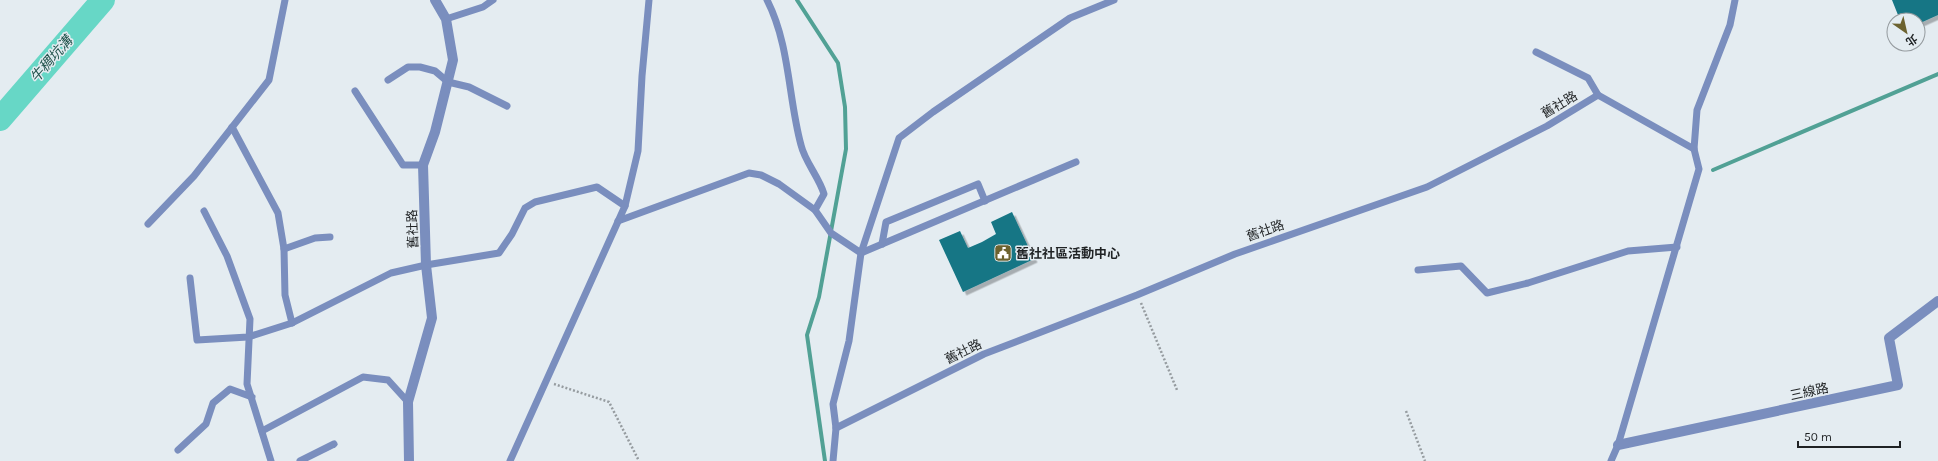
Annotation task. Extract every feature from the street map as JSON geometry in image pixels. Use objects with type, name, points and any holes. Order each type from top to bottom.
[{"type":"street","name":"舊社路","points":[[409,461],[408,402],[432,318],[426,265],[423,165],[435,132],[453,60],[446,19],[435,0]]},
{"type":"street","name":"三線路","points":[[1618,445],[1898,385],[1889,338],[1938,301]]},
{"type":"lane","points":[[148,224],[194,176],[269,80],[285,0]]},
{"type":"lane","points":[[446,19],[483,6],[493,0]]},
{"type":"lane","points":[[510,461],[625,206],[638,151],[642,76],[649,0]]},
{"type":"lane","points":[[767,0],[775,15],[788,68],[801,146],[821,184],[824,194],[815,210]]},
{"type":"lane","points":[[833,461],[836,428],[834,404],[849,341],[861,253],[899,138],[933,112],[1070,18],[1114,0]]},
{"type":"lane","points":[[1611,461],[1618,445],[1699,169],[1694,149],[1697,110],[1730,25],[1735,0]]},
{"type":"lane","points":[[1536,52],[1588,78],[1598,95]]},
{"type":"lane","points":[[388,80],[408,67],[420,67],[435,71],[448,82],[469,87],[507,106]]},
{"type":"lane","points":[[356,92],[403,165],[423,165]]},
{"type":"lane","name":"舊社路","points":[[836,428],[984,354],[1137,295],[1235,254],[1427,187],[1546,126],[1598,95],[1694,149]]},
{"type":"lane","points":[[232,127],[278,213],[284,249],[285,295],[292,323]]},
{"type":"lane","points":[[861,253],[1076,162]]},
{"type":"lane","points":[[618,221],[749,173],[761,175],[779,184],[815,210],[831,233],[861,253]]},
{"type":"lane","points":[[882,244],[886,222],[893,219],[978,184],[985,201]]},
{"type":"lane","points":[[190,278],[197,340],[248,337],[292,323],[391,274],[426,265],[499,253],[512,234],[525,208],[535,202],[597,187],[625,206]]},
{"type":"lane","points":[[204,211],[227,256],[250,319],[247,384],[271,461]]},
{"type":"lane","points":[[284,249],[315,238],[330,237]]},
{"type":"lane","points":[[1418,270],[1461,266],[1487,293],[1528,283],[1628,252],[1677,247]]},
{"type":"lane","points":[[262,430],[363,377],[388,380],[408,402]]},
{"type":"lane","points":[[178,450],[206,424],[213,403],[230,389],[252,397]]},
{"type":"lane","points":[[300,461],[334,444]]},
{"type":"path","points":[[1137,295],[1177,390]]},
{"type":"path","points":[[546,381],[609,402],[639,461]]},
{"type":"path","points":[[1406,411],[1426,461]]},
{"type":"building","points":[[1892,0],[1938,0],[1938,15],[1926,20],[1926,12],[1897,12]]},
{"type":"building","name":"舊社社區活動中心","points":[[1012,212],[1034,259],[963,292],[939,240],[960,231],[968,248],[996,234],[991,222]]},
{"type":"waterway","name":"牛稠坑溝","points":[[0,119],[103,0]]},
{"type":"waterway","points":[[797,0],[838,63],[845,107],[846,149],[819,297],[807,335],[825,461]]},
{"type":"waterway","points":[[1713,170],[1938,74]]},
{"type":"place","name":"舊社社區活動中心","points":[[1003,253]]}]
